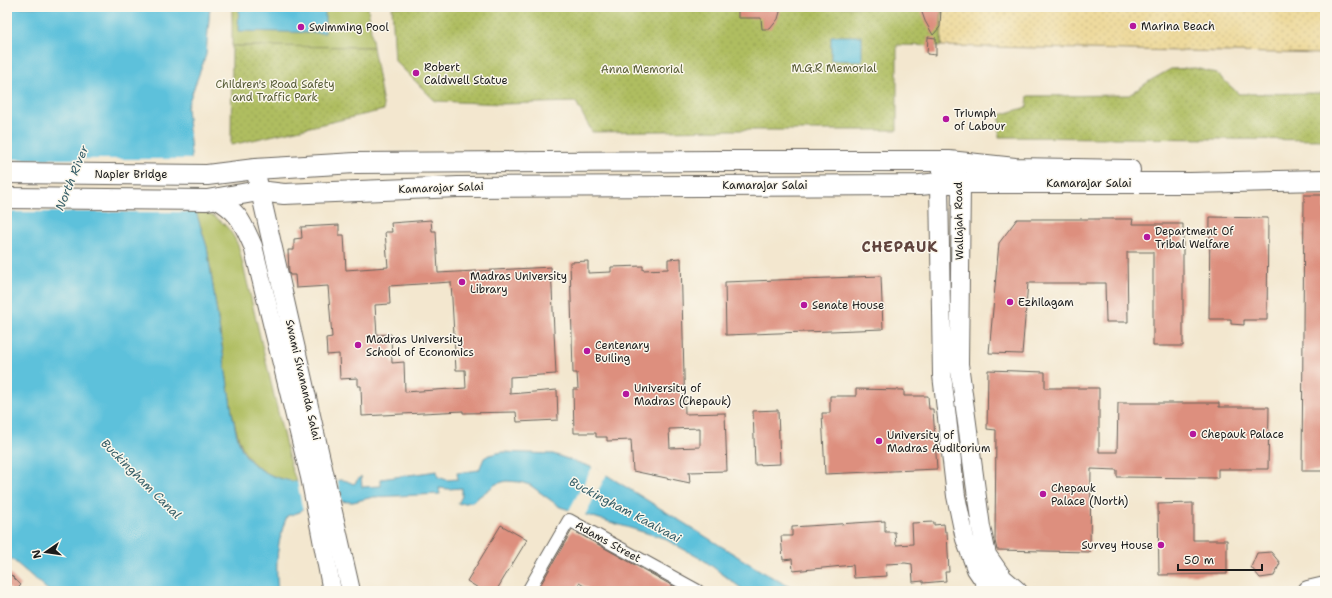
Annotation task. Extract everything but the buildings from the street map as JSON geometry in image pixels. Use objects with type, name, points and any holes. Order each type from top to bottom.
[{"type":"main road","name":"Kamarajar Salai","points":[[207,175],[255,169],[355,163],[949,162],[1015,168],[1325,172]]},
{"type":"main road","name":"Wallajah Road","points":[[991,591],[976,569],[966,540],[956,496],[942,376],[939,183],[943,167],[949,162],[954,166],[961,184],[959,364],[980,526],[987,555],[1003,578],[1018,591]]},
{"type":"main road","name":"Swami Sivananda Salai","points":[[255,169],[327,519],[351,591]]},
{"type":"main road","name":"Napier Bridge","points":[[7,173],[207,175]]},
{"type":"main road","name":"Kamarajar Salai","points":[[211,199],[259,191],[284,194],[458,187],[920,185],[939,183],[1325,180]]},
{"type":"main road","points":[[7,198],[211,199]]},
{"type":"main road","name":"Swami Sivananda Salai","points":[[211,199],[232,209],[242,223],[253,246],[318,476]]},
{"type":"main road","name":"Swami Sivananda Salai","points":[[327,519],[332,591]]},
{"type":"main road","points":[[1308,591],[1325,587]]},
{"type":"street","name":"Adams Street","points":[[528,591],[569,520],[698,591]]},
{"type":"green space","name":"Swimming Pool","points":[[232,7],[368,7],[373,47],[232,46]]},
{"type":"green space","points":[[392,7],[942,7],[941,46],[897,45],[897,130],[592,132],[576,102],[502,104],[435,101],[395,61]]},
{"type":"green space","name":"Children's Road Safety and Traffic Park","points":[[232,46],[373,47],[384,110],[231,145]]},
{"type":"green space","points":[[1195,68],[1216,73],[1239,94],[1325,93],[1325,140],[999,137],[1000,115],[1027,107],[1028,96],[1129,95],[1171,69]]},
{"type":"green space","points":[[196,212],[211,215],[223,223],[232,234],[239,248],[291,467],[297,483],[279,479],[258,467],[245,453],[241,445],[232,412],[207,247]]},
{"type":"sand","name":"Marina Beach","points":[[942,7],[1325,7],[1325,54],[941,46]]},
{"type":"water","points":[[7,7],[210,7],[206,55],[187,107],[196,212],[207,247],[232,412],[237,435],[240,446],[246,456],[260,469],[268,474],[286,480],[306,483],[322,483],[345,480],[354,484],[361,476],[362,487],[381,486],[381,479],[437,471],[438,477],[447,480],[458,479],[457,473],[479,470],[484,458],[489,455],[502,452],[553,454],[597,469],[761,571],[792,588],[803,591],[745,591],[705,561],[663,538],[560,507],[530,485],[520,482],[506,481],[496,484],[472,502],[458,504],[462,496],[462,488],[439,488],[440,494],[373,497],[353,502],[329,501],[306,506],[300,512],[287,516],[281,534],[277,571],[278,591],[49,591],[7,555]]},
{"type":"water","points":[[239,7],[325,7],[325,33],[238,31]]},
{"type":"water","points":[[831,36],[862,36],[862,61],[831,60]]},
{"type":"pier","points":[[7,159],[193,159],[198,212],[7,212]]},
{"type":"pier","points":[[593,466],[607,474],[584,517],[568,512]]},
{"type":"pier","points":[[337,478],[342,503],[329,503],[307,508],[303,512],[297,481],[308,483],[324,482]]},
{"type":"place","name":"Marina Beach","points":[[1133,26]]},
{"type":"place","name":"Swimming Pool","points":[[301,27]]},
{"type":"place","name":"Robert Caldwell Statue","points":[[416,73]]},
{"type":"place","name":"Triumph of Labour","points":[[946,119]]},
{"type":"place","name":"Department Of Tribal Welfare","points":[[1147,237]]},
{"type":"place","name":"Madras University Library","points":[[462,282]]},
{"type":"place","name":"Ezhilagam","points":[[1010,302]]},
{"type":"place","name":"Senate House","points":[[804,305]]},
{"type":"place","name":"Madras University School of Economics","points":[[358,345]]},
{"type":"place","name":"Centenary Builing","points":[[587,351]]},
{"type":"place","name":"University of Madras (Chepauk)","points":[[626,394]]},
{"type":"place","name":"Chepauk Palace","points":[[1193,434]]},
{"type":"place","name":"University of Madras Auditorium","points":[[879,441]]},
{"type":"place","name":"Chepauk Palace (North)","points":[[1043,494]]},
{"type":"place","name":"Survey House","points":[[1161,545]]},
{"type":"district","name":"CHEPAUK","points":[[900,247]]},
{"type":"park label","name":"M.G.R Memorial","points":[[834,68]]},
{"type":"park label","name":"Anna Memorial","points":[[642,69]]},
{"type":"water label","name":"North River","points":[[72,178]]},
{"type":"water label","name":"Buckingham Canal","points":[[141,479]]},
{"type":"water label","name":"Buckingham Kaalvaai","points":[[625,510]]}]
